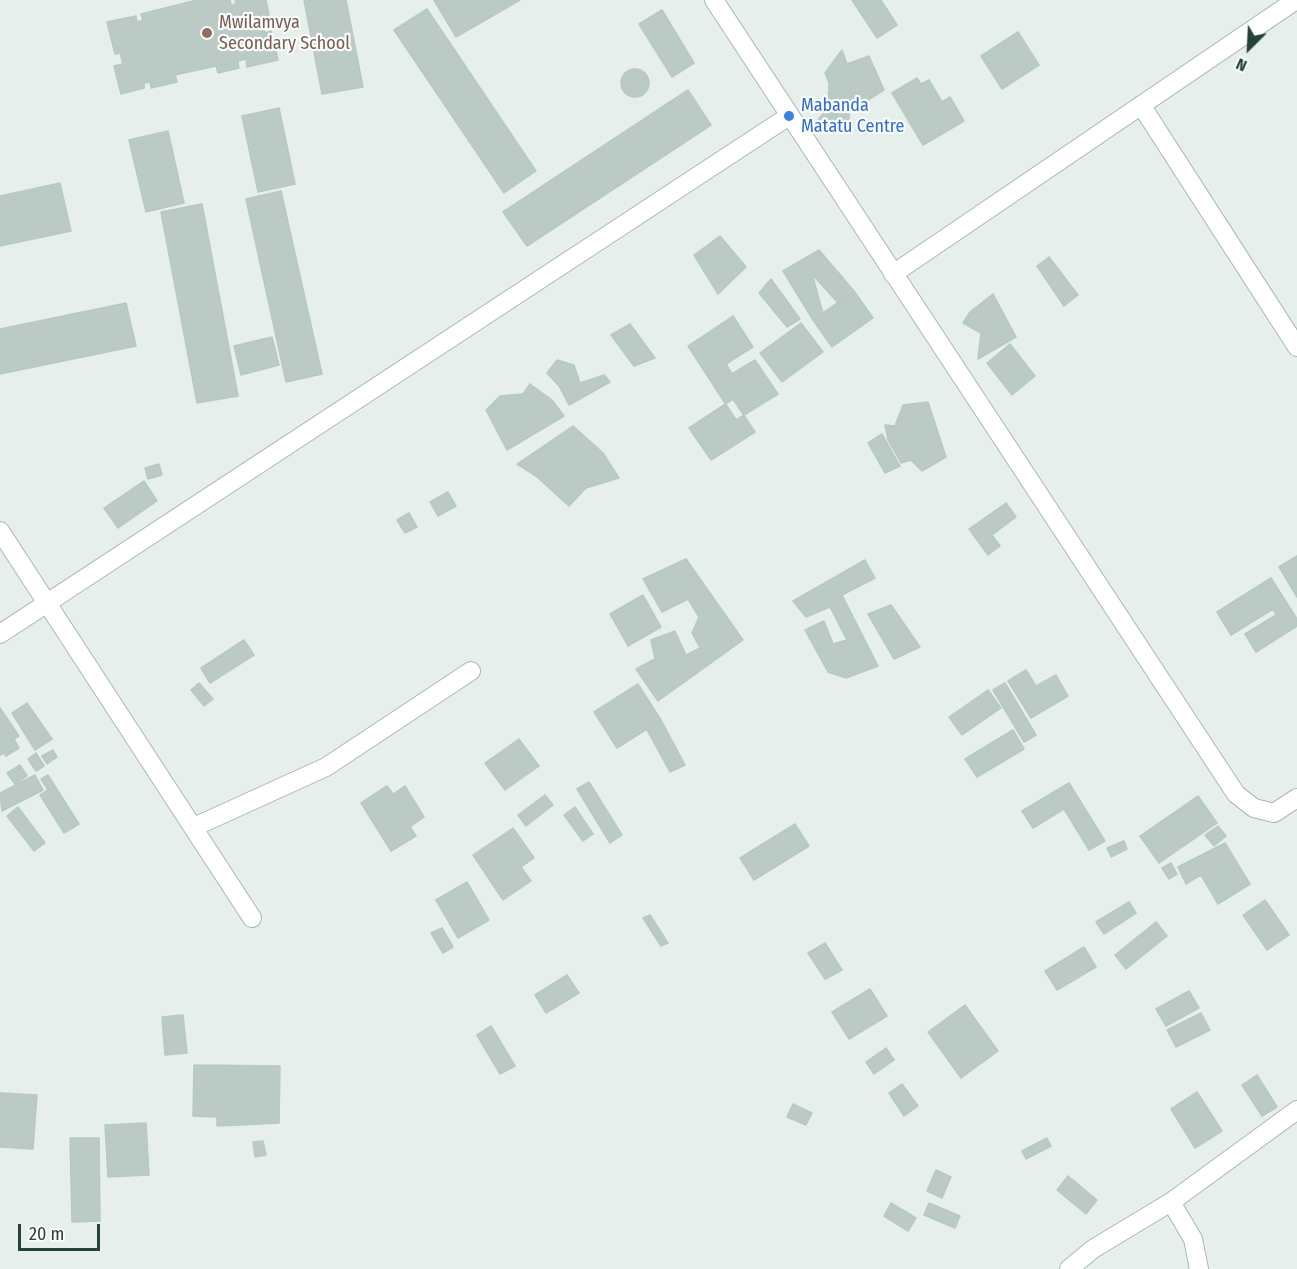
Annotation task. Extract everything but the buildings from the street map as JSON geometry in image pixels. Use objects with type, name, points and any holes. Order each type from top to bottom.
[{"type":"street","points":[[714,0],[1236,794],[1254,808],[1274,813],[1297,798]]},
{"type":"street","points":[[893,274],[1296,0]]},
{"type":"street","points":[[1141,105],[1297,347]]},
{"type":"street","points":[[0,633],[789,116]]},
{"type":"street","points":[[0,531],[48,600],[252,918]]},
{"type":"street","points":[[194,827],[326,768],[471,671]]},
{"type":"street","points":[[1069,1269],[1093,1249],[1171,1202],[1297,1110]]},
{"type":"street","points":[[1171,1202],[1192,1239],[1199,1269]]},
{"type":"place","name":"Mwilamvya Secondary School","points":[[207,33]]},
{"type":"place","name":"Mabanda Matatu Centre","points":[[789,116]]}]
